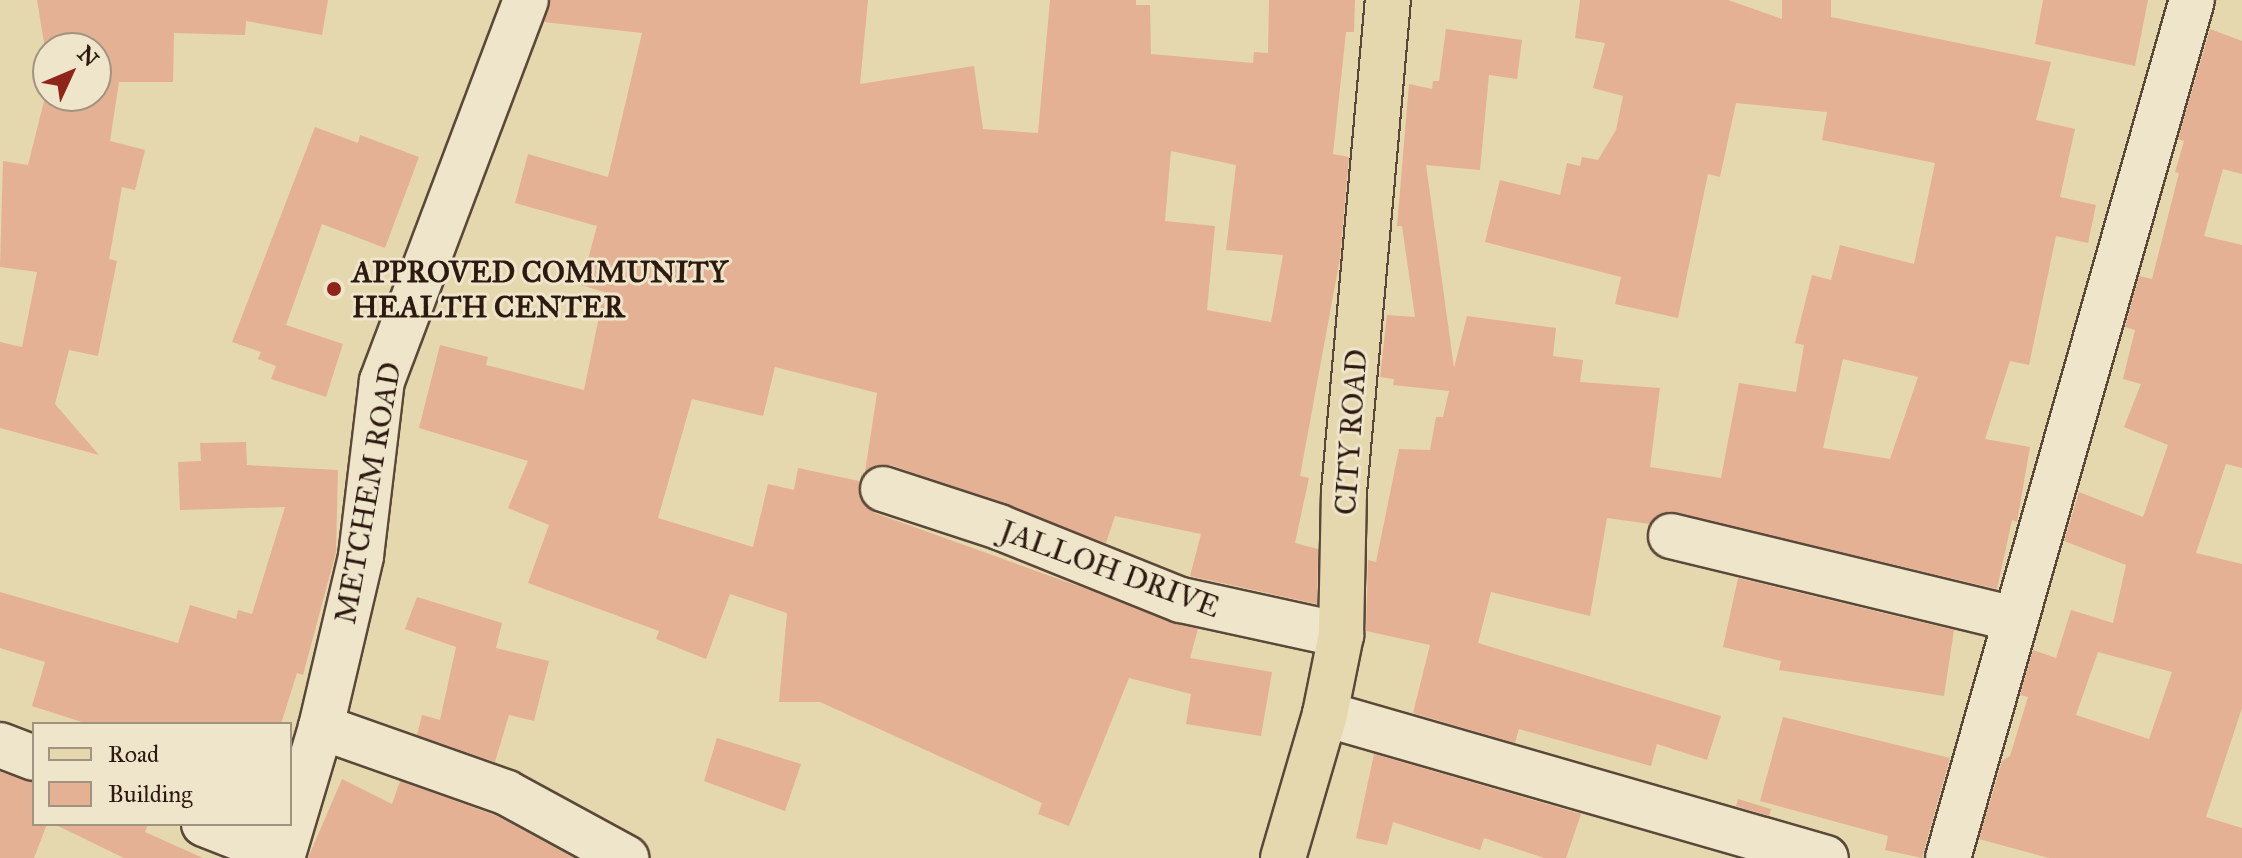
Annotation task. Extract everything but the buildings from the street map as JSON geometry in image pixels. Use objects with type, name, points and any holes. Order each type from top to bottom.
[{"type":"main road","name":"CITY ROAD","points":[[1283,858],[1325,714],[1341,635],[1344,492],[1388,0]]},
{"type":"street","name":"METCHEM ROAD","points":[[283,857],[321,727],[361,556],[382,381],[526,0]]},
{"type":"street","points":[[1948,858],[2192,0]]},
{"type":"street","name":"JALLOH DRIVE","points":[[883,489],[999,527],[1181,600],[1341,635]]},
{"type":"street","points":[[1671,536],[2014,619]]},
{"type":"street","points":[[1325,714],[1826,858]]},
{"type":"street","points":[[321,727],[507,793],[626,858]]},
{"type":"street","points":[[0,745],[32,757]]},
{"type":"street","points":[[209,826],[283,857]]},
{"type":"place","name":"APPROVED COMMUNITY HEALTH CENTER","points":[[334,289]]}]
